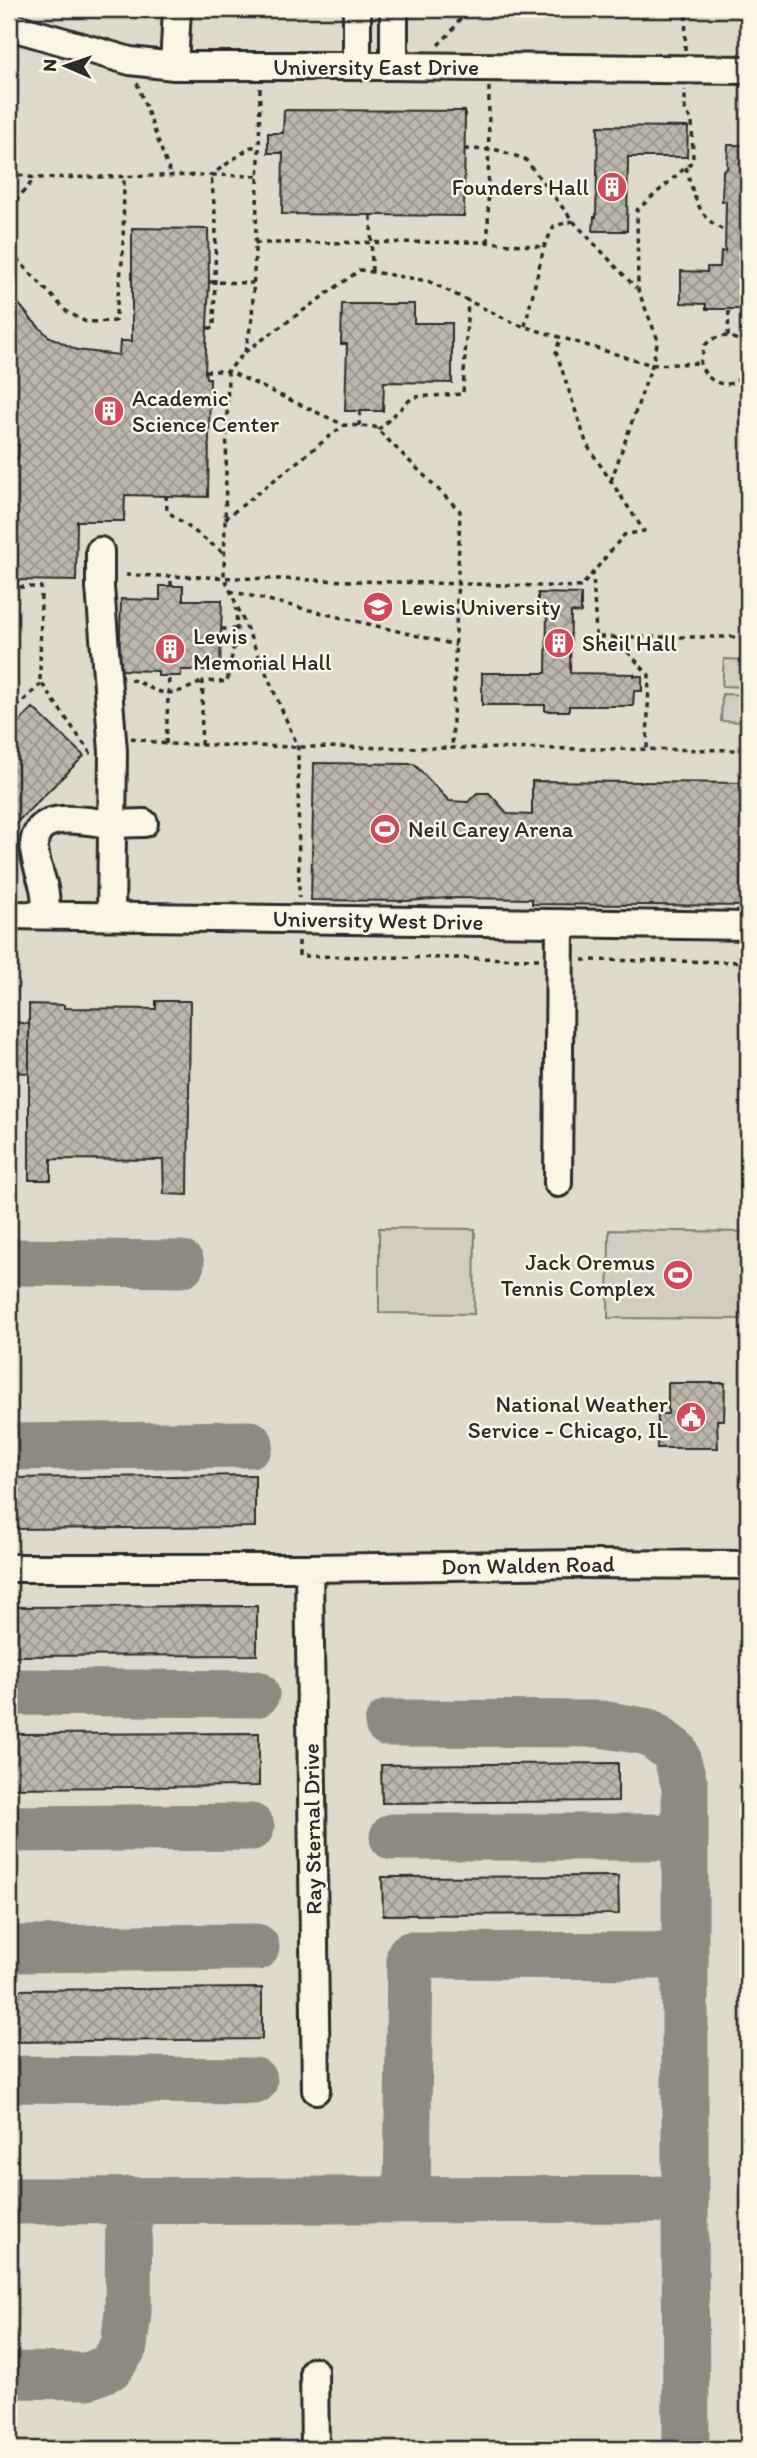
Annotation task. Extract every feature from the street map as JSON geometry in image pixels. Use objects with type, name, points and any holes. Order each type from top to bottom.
[{"type":"street","points":[[174,66],[177,9]]},
{"type":"street","points":[[357,9],[357,66]]},
{"type":"street","points":[[394,9],[406,66]]},
{"type":"street","name":"University East Drive","points":[[9,26],[130,61],[174,66],[748,71]]},
{"type":"street","points":[[100,551],[100,587],[113,751],[111,916]]},
{"type":"street","points":[[45,915],[44,888],[34,846],[41,829],[55,821],[68,819],[112,824],[144,823]]},
{"type":"street","name":"University West Drive","points":[[9,915],[748,926]]},
{"type":"street","points":[[558,1183],[560,923]]},
{"type":"street","name":"Don Walden Road","points":[[9,1568],[748,1565]]},
{"type":"street","name":"Ray Sternal Drive","points":[[309,1568],[316,2090]]},
{"type":"street","points":[[314,2371],[315,2449]]},
{"type":"path","points":[[406,66],[451,32],[467,9]]},
{"type":"path","points":[[611,481],[652,365],[658,340],[638,290],[637,210],[693,161],[692,120],[685,111],[686,9]]},
{"type":"path","points":[[488,242],[489,67]]},
{"type":"path","points":[[136,80],[171,176]]},
{"type":"path","points":[[245,352],[252,319],[259,176],[260,83]]},
{"type":"path","points":[[211,175],[251,147],[259,147]]},
{"type":"path","points":[[465,149],[497,150],[525,159],[573,221],[638,290]]},
{"type":"path","points":[[686,167],[702,214],[715,227],[726,231]]},
{"type":"path","points":[[9,173],[35,178],[259,176]]},
{"type":"path","points":[[208,328],[214,328],[212,282],[216,223],[211,175]]},
{"type":"path","points":[[9,239],[18,260],[66,311],[86,322],[115,321],[123,253],[124,177]]},
{"type":"path","points":[[9,209],[35,178]]},
{"type":"path","points":[[371,216],[372,272]]},
{"type":"path","points":[[525,326],[544,247],[554,226],[573,221]]},
{"type":"path","points":[[256,243],[488,242],[544,247]]},
{"type":"path","points":[[9,260],[18,260]]},
{"type":"path","points":[[9,268],[18,260]]},
{"type":"path","points":[[700,363],[652,365],[525,326],[428,281],[359,270],[245,352],[228,372],[224,576],[298,747],[299,956],[559,970],[748,962]]},
{"type":"path","points":[[212,282],[253,283]]},
{"type":"path","points":[[378,430],[413,397],[463,394],[468,300]]},
{"type":"path","points":[[728,336],[729,309]]},
{"type":"path","points":[[748,356],[741,343],[728,336],[711,339],[705,345],[700,363],[705,375],[711,380],[726,384],[740,378],[746,372],[748,363]]},
{"type":"path","points":[[126,575],[581,586],[624,535],[643,531],[587,445],[556,352],[560,338]]},
{"type":"path","points":[[205,371],[228,372],[344,425],[375,426],[460,511],[452,749]]},
{"type":"path","points":[[359,426],[360,411]]},
{"type":"path","points":[[225,519],[344,425]]},
{"type":"path","points":[[166,495],[167,511],[225,554]]},
{"type":"path","points":[[593,571],[596,637],[748,637]]},
{"type":"path","points":[[172,576],[172,586]]},
{"type":"path","points":[[9,587],[41,587],[40,681],[97,763],[131,738],[166,744],[298,747],[748,750]]},
{"type":"path","points":[[230,591],[456,645]]},
{"type":"path","points":[[118,680],[137,681],[158,692],[183,692],[202,681],[227,682],[237,629],[235,603]]},
{"type":"path","points":[[221,629],[237,629]]},
{"type":"path","points":[[614,637],[649,675],[647,750]]},
{"type":"path","points":[[166,744],[169,676]]},
{"type":"path","points":[[201,745],[202,681]]},
{"type":"path","points":[[9,715],[42,683]]},
{"type":"shaded area","points":[[9,9],[748,9],[748,2449],[9,2449]]},
{"type":"shaded area","points":[[724,659],[748,660],[748,687],[722,686]]},
{"type":"shaded area","points":[[722,694],[748,695],[748,722],[721,721]]},
{"type":"shaded area","name":"Jack Oremus Tennis Complex","points":[[379,1228],[475,1229],[474,1314],[379,1313]]},
{"type":"shaded area","name":"Jack Oremus Tennis Complex","points":[[609,1230],[748,1232],[748,1319],[608,1318]]},
{"type":"building","points":[[284,110],[465,111],[464,216],[282,214],[283,153],[268,153],[268,133],[283,133]]},
{"type":"building","name":"Founders Hall","points":[[598,126],[688,127],[687,157],[628,157],[627,231],[593,231],[596,217]]},
{"type":"building","points":[[728,145],[748,145],[748,309],[706,309],[706,304],[681,303],[681,271],[707,272],[707,267],[720,267],[721,251],[725,252],[726,201],[722,201],[723,170],[727,169]]},
{"type":"building","name":"Academic Science Center","points":[[132,228],[208,229],[209,282],[205,371],[206,378],[210,378],[208,497],[125,495],[124,521],[77,521],[76,581],[11,580],[12,458],[18,458],[19,445],[9,445],[9,302],[14,298],[48,336],[77,350],[119,355],[120,341],[132,341]]},
{"type":"building","points":[[342,304],[414,304],[414,323],[452,323],[452,383],[384,382],[383,411],[345,411],[347,344],[341,344]]},
{"type":"building","name":"Lewis Memorial Hall","points":[[160,586],[183,586],[183,600],[222,600],[220,670],[181,670],[181,676],[158,676],[158,671],[119,670],[121,599],[160,600]]},
{"type":"building","name":"Sheil Hall","points":[[538,593],[581,594],[581,613],[571,612],[570,673],[642,676],[642,691],[634,691],[633,706],[569,706],[569,711],[545,711],[545,705],[482,705],[482,673],[546,673],[547,612],[538,612]]},
{"type":"building","points":[[33,708],[84,756],[9,830],[9,732]]},
{"type":"building","points":[[314,763],[414,764],[449,801],[468,802],[477,793],[489,793],[508,814],[532,815],[532,781],[748,783],[748,906],[532,904],[532,899],[311,900]]},
{"type":"building","points":[[156,1001],[190,1001],[188,1195],[164,1194],[163,1160],[51,1159],[51,1180],[29,1180],[29,1004],[64,1005],[64,1008],[156,1009]]},
{"type":"building","points":[[9,1021],[29,1024],[29,1073],[9,1072]]},
{"type":"building","name":"National Weather Service - Chicago, IL","points":[[668,1383],[725,1383],[724,1420],[717,1420],[718,1448],[657,1448],[658,1414],[668,1414]]},
{"type":"building","points":[[255,1475],[255,1527],[9,1529],[9,1478]]},
{"type":"building","points":[[257,1606],[257,1655],[9,1656],[9,1607]]},
{"type":"building","points":[[259,1733],[259,1786],[9,1788],[9,1734]]},
{"type":"building","points":[[618,1763],[618,1801],[382,1803],[381,1765]]},
{"type":"building","points":[[618,1876],[619,1914],[383,1915],[382,1877]]},
{"type":"building","points":[[262,1988],[262,2039],[9,2042],[9,1990]]},
{"type":"taxiway","points":[[9,1262],[181,1264]]},
{"type":"taxiway","points":[[9,1447],[250,1444]]},
{"type":"taxiway","points":[[9,1692],[256,1694]]},
{"type":"taxiway","points":[[9,2201],[685,2199],[685,1786],[675,1752],[649,1732],[601,1724],[388,1723]]},
{"type":"taxiway","points":[[9,1829],[251,1827]]},
{"type":"taxiway","points":[[393,1837],[684,1837]]},
{"type":"taxiway","points":[[9,1949],[256,1947]]},
{"type":"taxiway","points":[[407,2200],[410,1955],[684,1956]]},
{"type":"taxiway","points":[[9,2079],[254,2081]]},
{"type":"taxiway","points":[[685,2199],[686,2449]]},
{"type":"taxiway","points":[[9,2375],[88,2376],[110,2367],[124,2347],[128,2311],[129,2200]]},
{"type":"place","name":"Founders Hall","points":[[612,187]]},
{"type":"place","name":"Academic Science Center","points":[[109,411]]},
{"type":"place","name":"Lewis University","points":[[378,607]]},
{"type":"place","name":"Sheil Hall","points":[[559,643]]},
{"type":"place","name":"Lewis Memorial Hall","points":[[170,649]]},
{"type":"place","name":"Neil Carey Arena","points":[[385,829]]},
{"type":"place","name":"Jack Oremus Tennis Complex","points":[[678,1275]]},
{"type":"place","name":"National Weather Service - Chicago, IL","points":[[691,1417]]}]
